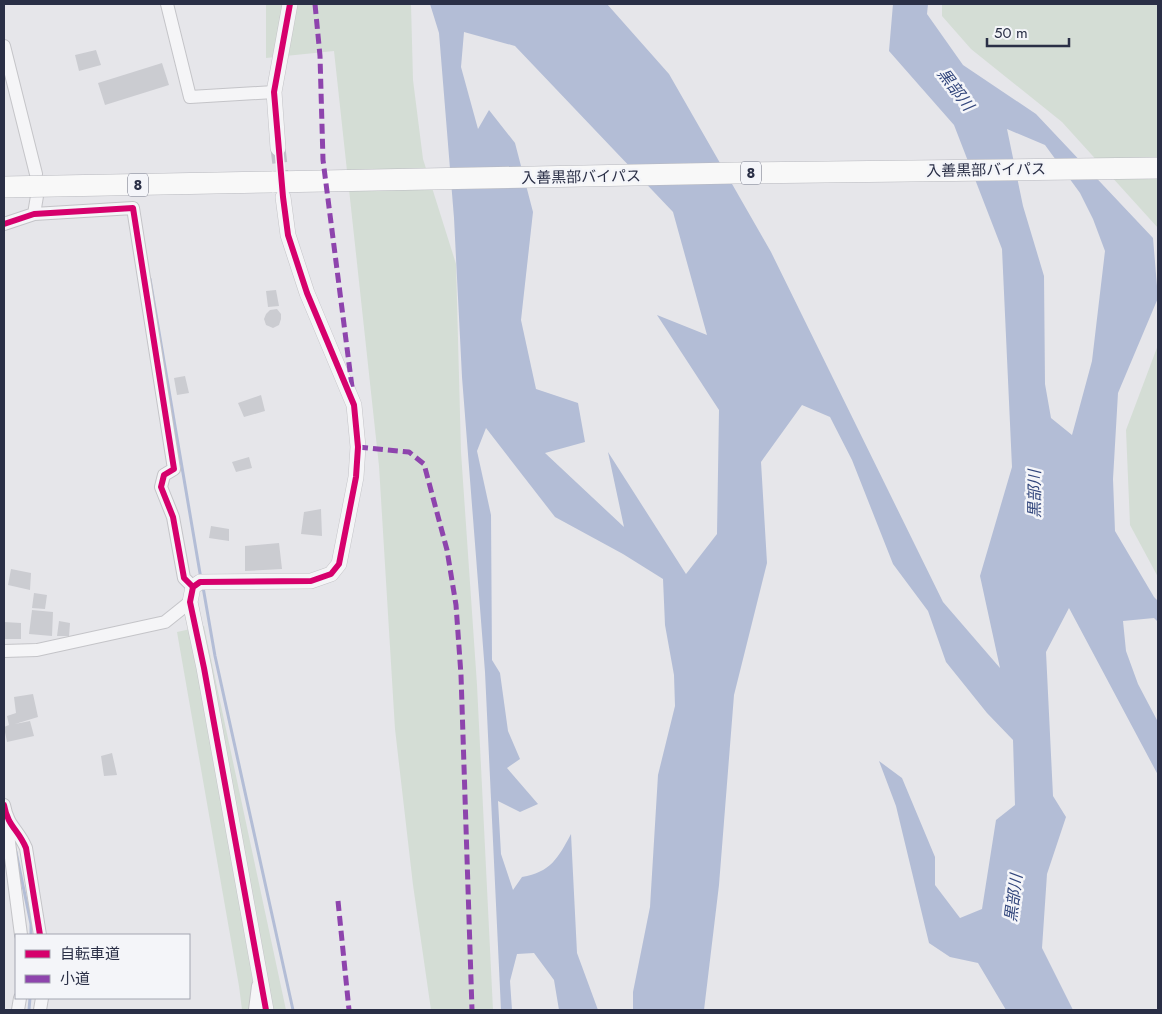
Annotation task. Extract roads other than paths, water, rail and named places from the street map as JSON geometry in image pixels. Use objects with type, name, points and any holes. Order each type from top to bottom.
[{"type":"highway","name":"入善黒部バイパス","points":[[4,187],[278,190],[343,181],[1158,168]]},
{"type":"street","points":[[167,4],[190,97],[274,92]]},
{"type":"street","points":[[278,148],[274,92],[290,4]]},
{"type":"street","points":[[4,46],[8,74],[36,174]]},
{"type":"street","points":[[4,651],[37,650],[165,622],[200,582],[311,581],[332,574],[339,564],[356,477],[358,447],[354,405],[307,293],[288,235],[278,190]]},
{"type":"street","points":[[34,214],[37,196]]},
{"type":"street","points":[[4,224],[34,214],[133,208],[174,469],[164,475],[161,487],[173,518],[184,578],[191,594],[266,1010]]},
{"type":"street","points":[[5,811],[21,934]]},
{"type":"street","points":[[5,811],[11,827],[21,835],[26,848],[40,934]]},
{"type":"street","points":[[255,1010],[260,974]]},
{"type":"water","name":"黒部川","points":[[430,4],[607,4],[669,74],[771,252],[943,602],[1000,668],[980,576],[1012,467],[1002,249],[954,125],[889,51],[893,4],[928,4],[927,14],[963,65],[1036,114],[1153,238],[1158,298],[1118,393],[1113,479],[1115,531],[1158,601],[1158,622],[1154,618],[1123,621],[1126,651],[1138,684],[1158,722],[1158,775],[1069,608],[1046,652],[1053,796],[1066,817],[1047,874],[1042,948],[1073,1010],[1006,1010],[978,963],[950,957],[929,943],[896,806],[879,761],[902,778],[935,857],[935,885],[960,918],[982,909],[996,820],[1015,805],[1013,740],[987,713],[946,662],[928,611],[893,564],[852,460],[830,417],[802,405],[761,462],[767,563],[734,695],[719,885],[704,1010],[633,1010],[633,992],[650,907],[658,775],[675,706],[674,675],[665,625],[663,579],[623,554],[555,517],[486,428],[477,451],[491,515],[492,660],[500,673],[508,731],[520,759],[507,768],[538,804],[520,812],[498,801],[501,854],[513,890],[522,877],[532,875],[547,868],[562,850],[571,834],[577,953],[598,1010],[559,1010],[554,980],[534,953],[517,954],[510,981],[512,1010],[501,1010],[485,672],[462,377],[454,218],[439,33]],"holes":[[[464,32],[515,46],[673,212],[707,335],[657,315],[719,410],[717,534],[686,574],[608,452],[624,527],[545,453],[585,442],[578,403],[536,389],[521,320],[533,212],[515,143],[489,110],[478,129],[461,67]],[[1007,129],[1045,145],[1080,193],[1093,219],[1105,251],[1092,361],[1072,435],[1051,418],[1045,384],[1044,276],[1023,206]]]},
{"type":"waterway","points":[[150,279],[201,579]]},
{"type":"waterway","points":[[203,587],[215,656],[293,1010]]},
{"type":"waterway","points":[[16,852],[31,924],[31,934]]},
{"type":"waterway","points":[[29,1010],[30,999]]},
{"type":"tunnel","points":[[278,148],[283,191]]}]
